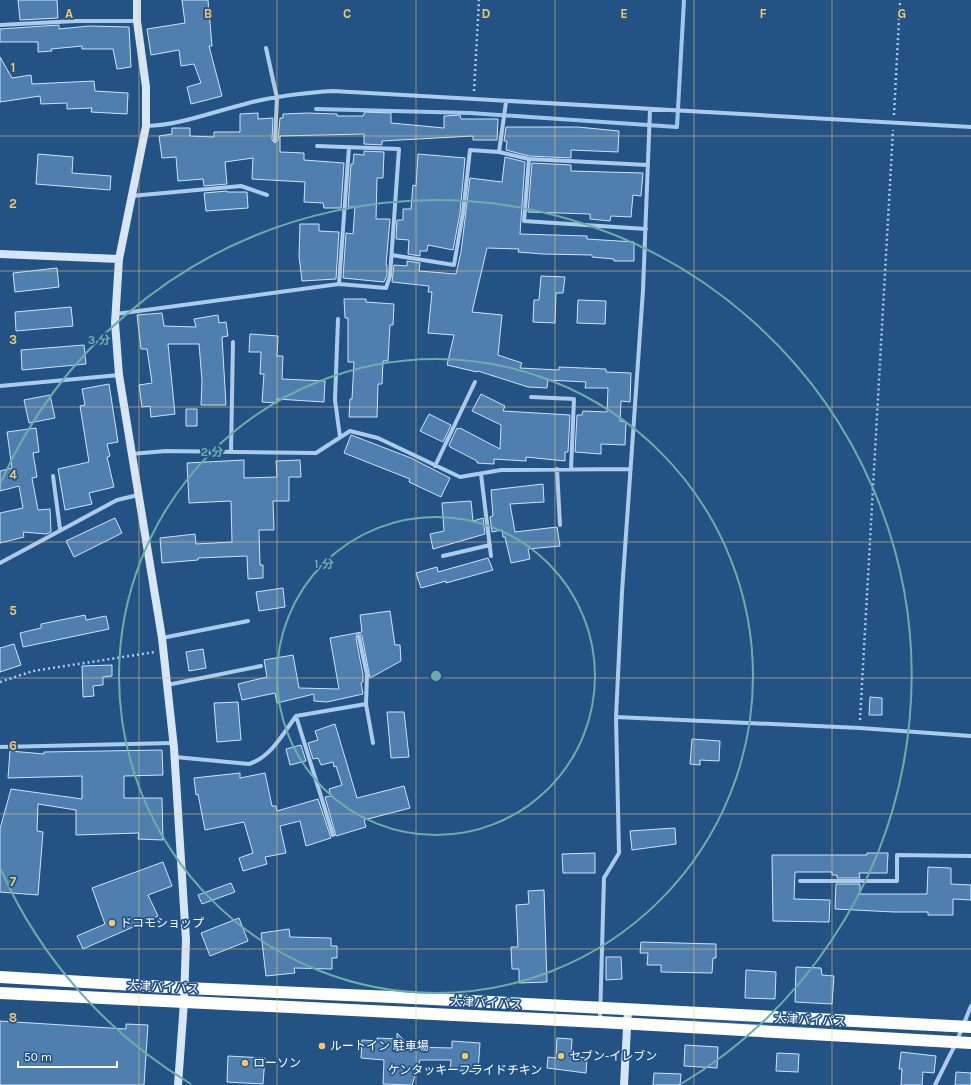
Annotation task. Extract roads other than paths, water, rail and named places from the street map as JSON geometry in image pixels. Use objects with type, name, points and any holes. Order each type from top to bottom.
[{"type":"highway","name":"大津バイパス","points":[[0,977],[184,988],[967,1027]]},
{"type":"highway","name":"大津バイパス","points":[[0,993],[600,1022],[971,1043]]},
{"type":"street","points":[[138,0],[137,21],[146,87],[146,126],[119,259],[115,314],[119,376],[130,454],[162,638],[174,743],[186,940],[184,1002],[178,1085]]},
{"type":"street","points":[[0,25],[76,20],[137,21]]},
{"type":"street","points":[[266,48],[276,98],[275,140]]},
{"type":"street","points":[[146,126],[164,126],[246,103],[298,94],[333,92],[971,127]]},
{"type":"street","points":[[499,152],[506,102]]},
{"type":"street","points":[[600,1022],[604,878],[619,854],[616,717],[630,469],[643,290],[650,110]]},
{"type":"street","points":[[115,314],[338,284],[386,288],[390,276],[392,255],[399,149],[317,146]]},
{"type":"street","points":[[338,284],[349,147]]},
{"type":"street","points":[[392,255],[454,265],[464,213],[470,150],[499,152],[529,159],[648,165]]},
{"type":"street","points":[[529,159],[524,221],[646,229]]},
{"type":"street","points":[[131,196],[241,186],[267,195]]},
{"type":"street","points":[[0,254],[119,259]]},
{"type":"street","points":[[338,319],[335,400],[340,437]]},
{"type":"street","points":[[231,452],[233,342]]},
{"type":"street","points":[[0,386],[119,376]]},
{"type":"street","points":[[435,466],[475,382]]},
{"type":"street","points":[[531,397],[574,399],[571,469]]},
{"type":"street","points":[[130,454],[166,451],[316,453],[350,431],[378,438],[460,478],[502,470],[630,469]]},
{"type":"street","points":[[557,469],[560,525]]},
{"type":"street","points":[[481,474],[491,556]]},
{"type":"street","points":[[53,476],[60,529]]},
{"type":"street","points":[[0,563],[60,529],[117,500],[138,494]]},
{"type":"street","points":[[443,556],[490,545]]},
{"type":"street","points":[[162,638],[248,622]]},
{"type":"street","points":[[359,637],[367,675],[366,704],[373,744]]},
{"type":"street","points":[[167,686],[261,666]]},
{"type":"street","points":[[175,757],[248,764],[257,761],[267,754],[296,716],[366,704]]},
{"type":"street","points":[[296,716],[333,835]]},
{"type":"street","points":[[616,717],[860,728],[971,736]]},
{"type":"street","points":[[0,747],[174,743]]},
{"type":"street","points":[[800,882],[897,881],[897,855],[971,856]]},
{"type":"street","points":[[934,1085],[956,1042],[967,1027],[971,1006]]},
{"type":"street","points":[[624,1085],[626,1024],[628,1009]]},
{"type":"waterway","points":[[316,109],[470,113],[677,127],[684,0]]},
{"type":"place","name":"ドコモショップ","points":[[112,923]]},
{"type":"place","name":"ルートイン 駐車場","points":[[322,1046]]},
{"type":"place","name":"ケンタッキーフライドチキン","points":[[465,1056]]},
{"type":"place","name":"セブン-イレブン","points":[[561,1056]]},
{"type":"place","name":"ローソン","points":[[245,1063]]}]
